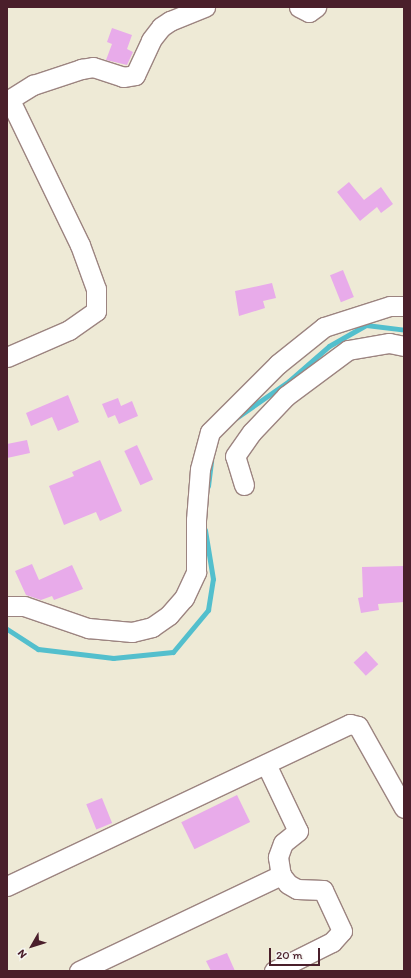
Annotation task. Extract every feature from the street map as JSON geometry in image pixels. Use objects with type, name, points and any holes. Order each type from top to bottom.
[{"type":"street","points":[[7,357],[69,330],[96,311],[96,289],[80,245],[8,100],[33,85],[81,69],[93,67],[123,77],[135,75],[151,40],[162,27],[182,15],[205,7]]},
{"type":"street","points":[[299,7],[309,12],[316,7]]},
{"type":"street","points":[[7,606],[24,606],[88,628],[132,632],[152,627],[169,615],[184,598],[196,572],[200,469],[210,432],[278,364],[324,327],[390,306],[404,306]]},
{"type":"street","points":[[244,485],[236,456],[252,432],[286,396],[348,350],[389,344],[404,346]]},
{"type":"street","points":[[7,886],[350,724],[358,726],[404,808]]},
{"type":"street","points":[[266,764],[298,831],[283,843],[278,856],[281,876],[288,884],[297,889],[323,890],[342,931],[332,942],[274,971]]},
{"type":"street","points":[[79,971],[281,876]]},
{"type":"building","points":[[112,28],[132,35],[127,49],[133,52],[127,65],[106,60],[112,44],[107,42]]},
{"type":"building","points":[[349,182],[364,200],[381,187],[393,204],[381,213],[377,207],[360,221],[337,192]]},
{"type":"building","points":[[343,270],[354,297],[341,302],[330,275]]},
{"type":"building","points":[[272,283],[276,298],[263,301],[265,308],[239,316],[235,291]]},
{"type":"building","points":[[68,395],[79,422],[58,431],[52,417],[31,426],[26,413]]},
{"type":"building","points":[[118,398],[121,406],[132,401],[138,416],[119,424],[115,415],[108,418],[102,404]]},
{"type":"building","points":[[27,440],[30,453],[7,458],[7,444]]},
{"type":"building","points":[[137,445],[153,479],[140,485],[124,451]]},
{"type":"building","points":[[100,460],[122,511],[100,521],[96,512],[64,525],[49,486],[74,476],[72,472]]},
{"type":"building","points":[[32,564],[39,580],[72,565],[83,589],[54,600],[52,596],[41,600],[26,595],[15,571]]},
{"type":"building","points":[[404,566],[404,602],[378,604],[379,610],[361,613],[358,598],[363,597],[362,567]]},
{"type":"building","points":[[366,651],[378,664],[366,676],[354,663]]},
{"type":"building","points":[[237,795],[250,822],[194,849],[181,822]]},
{"type":"building","points":[[102,798],[112,823],[96,829],[86,804]]},
{"type":"building","points":[[227,953],[235,971],[211,971],[206,961]]},
{"type":"waterway","points":[[236,418],[289,381],[329,346],[366,325],[404,330]]},
{"type":"waterway","points":[[208,486],[211,460]]},
{"type":"waterway","points":[[7,629],[38,649],[113,658],[173,652],[208,610],[213,579],[205,530]]}]
